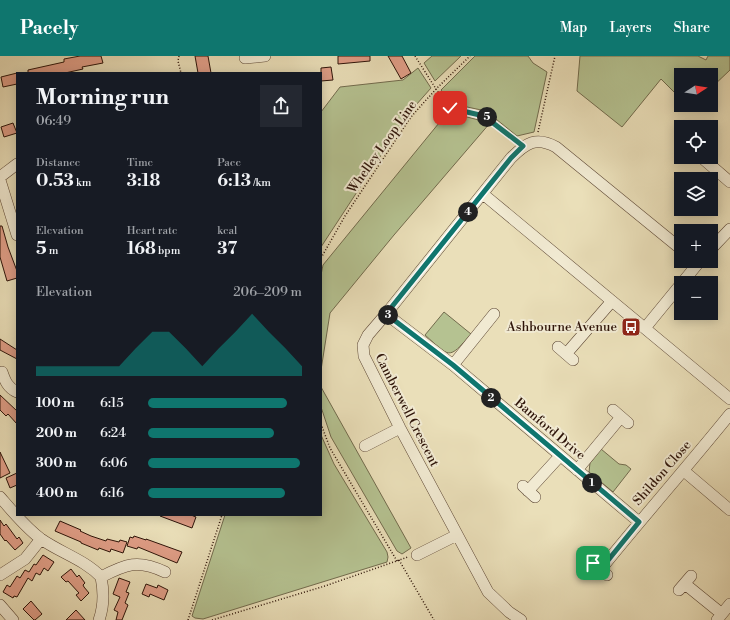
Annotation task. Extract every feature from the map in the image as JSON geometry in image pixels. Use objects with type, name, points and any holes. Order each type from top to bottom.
[{"type":"street","points":[[245,58],[265,56]]},
{"type":"street","points":[[536,141],[547,142],[556,147],[674,243]]},
{"type":"street","name":"Camberwell Crescent","points":[[521,620],[509,612],[488,592],[400,428],[364,356],[363,345],[368,335],[511,158],[523,146],[536,141]]},
{"type":"street","points":[[709,164],[730,182]]},
{"type":"street","points":[[16,165],[0,179],[16,232]]},
{"type":"street","points":[[483,194],[730,399]]},
{"type":"street","points":[[718,242],[730,229]]},
{"type":"street","points":[[687,276],[693,268]]},
{"type":"street","points":[[645,328],[674,293]]},
{"type":"street","points":[[566,354],[612,301]]},
{"type":"street","name":"Bamford Drive","points":[[386,314],[453,365],[639,522]]},
{"type":"street","points":[[453,365],[494,314]]},
{"type":"street","points":[[2,372],[8,386],[16,392]]},
{"type":"street","name":"Shildon Close","points":[[600,569],[684,471],[730,414]]},
{"type":"street","points":[[577,470],[621,417]]},
{"type":"street","points":[[365,446],[400,428]]},
{"type":"street","points":[[529,492],[560,456]]},
{"type":"street","points":[[684,471],[730,510]]},
{"type":"street","points":[[0,497],[14,508]]},
{"type":"street","points":[[18,516],[19,519],[42,539],[92,568],[101,577],[103,588],[103,609],[99,620]]},
{"type":"street","points":[[417,554],[457,534]]},
{"type":"street","points":[[0,575],[25,559],[42,539]]},
{"type":"street","points":[[101,577],[118,568],[142,564],[152,566],[165,572]]},
{"type":"street","points":[[685,583],[719,617],[730,604]]},
{"type":"street","points":[[0,605],[13,620]]},
{"type":"path","points":[[179,56],[178,61],[180,72]]},
{"type":"path","points":[[414,56],[450,108],[484,116],[523,146]]},
{"type":"path","name":"Whelley Loop Line","points":[[322,256],[345,216],[411,117],[436,89],[470,56]]},
{"type":"path","points":[[536,141],[555,56]]},
{"type":"path","points":[[322,427],[330,448],[434,620]]},
{"type":"path","points":[[188,620],[222,516]]},
{"type":"path","points":[[212,620],[303,593],[417,554]]},
{"type":"green space","points":[[432,56],[461,56],[435,81],[424,63]]},
{"type":"green space","points":[[475,56],[528,56],[533,63],[547,72],[534,132],[517,136],[486,111],[453,104],[441,90]]},
{"type":"green space","points":[[580,56],[698,56],[706,60],[708,56],[730,56],[730,70],[718,81],[718,68],[674,68],[674,92],[661,79],[622,127],[577,91]]},
{"type":"green space","points":[[418,68],[431,88],[408,114],[322,245],[322,111],[340,87],[403,80]]},
{"type":"green space","points":[[448,112],[490,123],[394,235],[330,313],[322,364],[323,265]]},
{"type":"green space","points":[[444,312],[471,334],[458,349],[449,353],[440,348],[425,335]]},
{"type":"green space","points":[[322,389],[411,548],[402,554],[397,551],[331,437],[322,410]]},
{"type":"green space","points":[[322,437],[334,464],[387,552],[387,562],[203,619],[192,616],[225,516],[322,516]]},
{"type":"green space","points":[[601,449],[619,464],[626,465],[631,469],[613,492],[589,472],[590,463]]},
{"type":"building","points":[[80,56],[101,56],[103,63],[82,67],[83,69],[70,72],[28,72],[28,70],[64,62],[64,59]]},
{"type":"building","points":[[195,56],[208,56],[211,72],[198,72]]},
{"type":"building","points":[[338,56],[370,56],[370,61],[338,64]]},
{"type":"building","points":[[388,56],[402,56],[411,73],[401,79]]},
{"type":"building","points":[[331,67],[333,80],[322,81],[321,68]]},
{"type":"building","points":[[16,73],[16,84],[3,87],[1,77]]},
{"type":"building","points":[[13,123],[16,133],[4,137],[1,127]]},
{"type":"building","points":[[0,226],[2,226],[16,268],[16,278],[7,281],[0,257]]},
{"type":"building","points":[[0,339],[16,349],[16,358],[0,350]]},
{"type":"building","points":[[0,395],[16,410],[16,423],[8,414],[6,416],[0,410]]},
{"type":"building","points":[[0,452],[10,473],[0,478]]},
{"type":"building","points":[[16,473],[16,485],[10,488],[6,478]]},
{"type":"building","points":[[160,516],[194,516],[196,517],[192,528]]},
{"type":"building","points":[[0,520],[4,526],[6,524],[17,539],[19,537],[23,543],[15,550],[0,534]]},
{"type":"building","points":[[60,521],[91,536],[106,541],[107,539],[127,542],[123,553],[111,549],[110,552],[99,548],[98,550],[55,531]]},
{"type":"building","points":[[134,536],[182,552],[177,563],[138,547],[137,549],[127,546],[130,537],[133,538]]},
{"type":"building","points":[[43,555],[54,562],[48,571],[44,568],[40,575],[36,573],[32,581],[28,578],[17,597],[14,596],[13,598],[3,592],[7,585],[10,587],[17,576],[20,578],[25,570],[29,572],[34,564],[36,565]]},
{"type":"building","points":[[71,569],[77,577],[79,575],[85,583],[83,585],[89,593],[81,601],[76,595],[79,593],[68,581],[66,582],[61,577]]},
{"type":"building","points":[[119,578],[130,582],[126,592],[129,593],[125,603],[128,605],[122,620],[116,620],[118,612],[114,610],[120,597],[113,594]]},
{"type":"building","points":[[146,584],[157,588],[158,585],[168,590],[164,600],[150,594],[149,597],[142,594]]},
{"type":"building","points":[[31,601],[42,614],[35,620],[23,609]]},
{"type":"building","points":[[76,610],[85,620],[66,620]]},
{"type":"place","name":"Ashbourne Avenue","points":[[631,327]]},
{"type":"route","points":[[450,108],[484,116],[523,146],[511,158],[386,314],[453,365],[639,522],[601,569],[593,563]]}]
